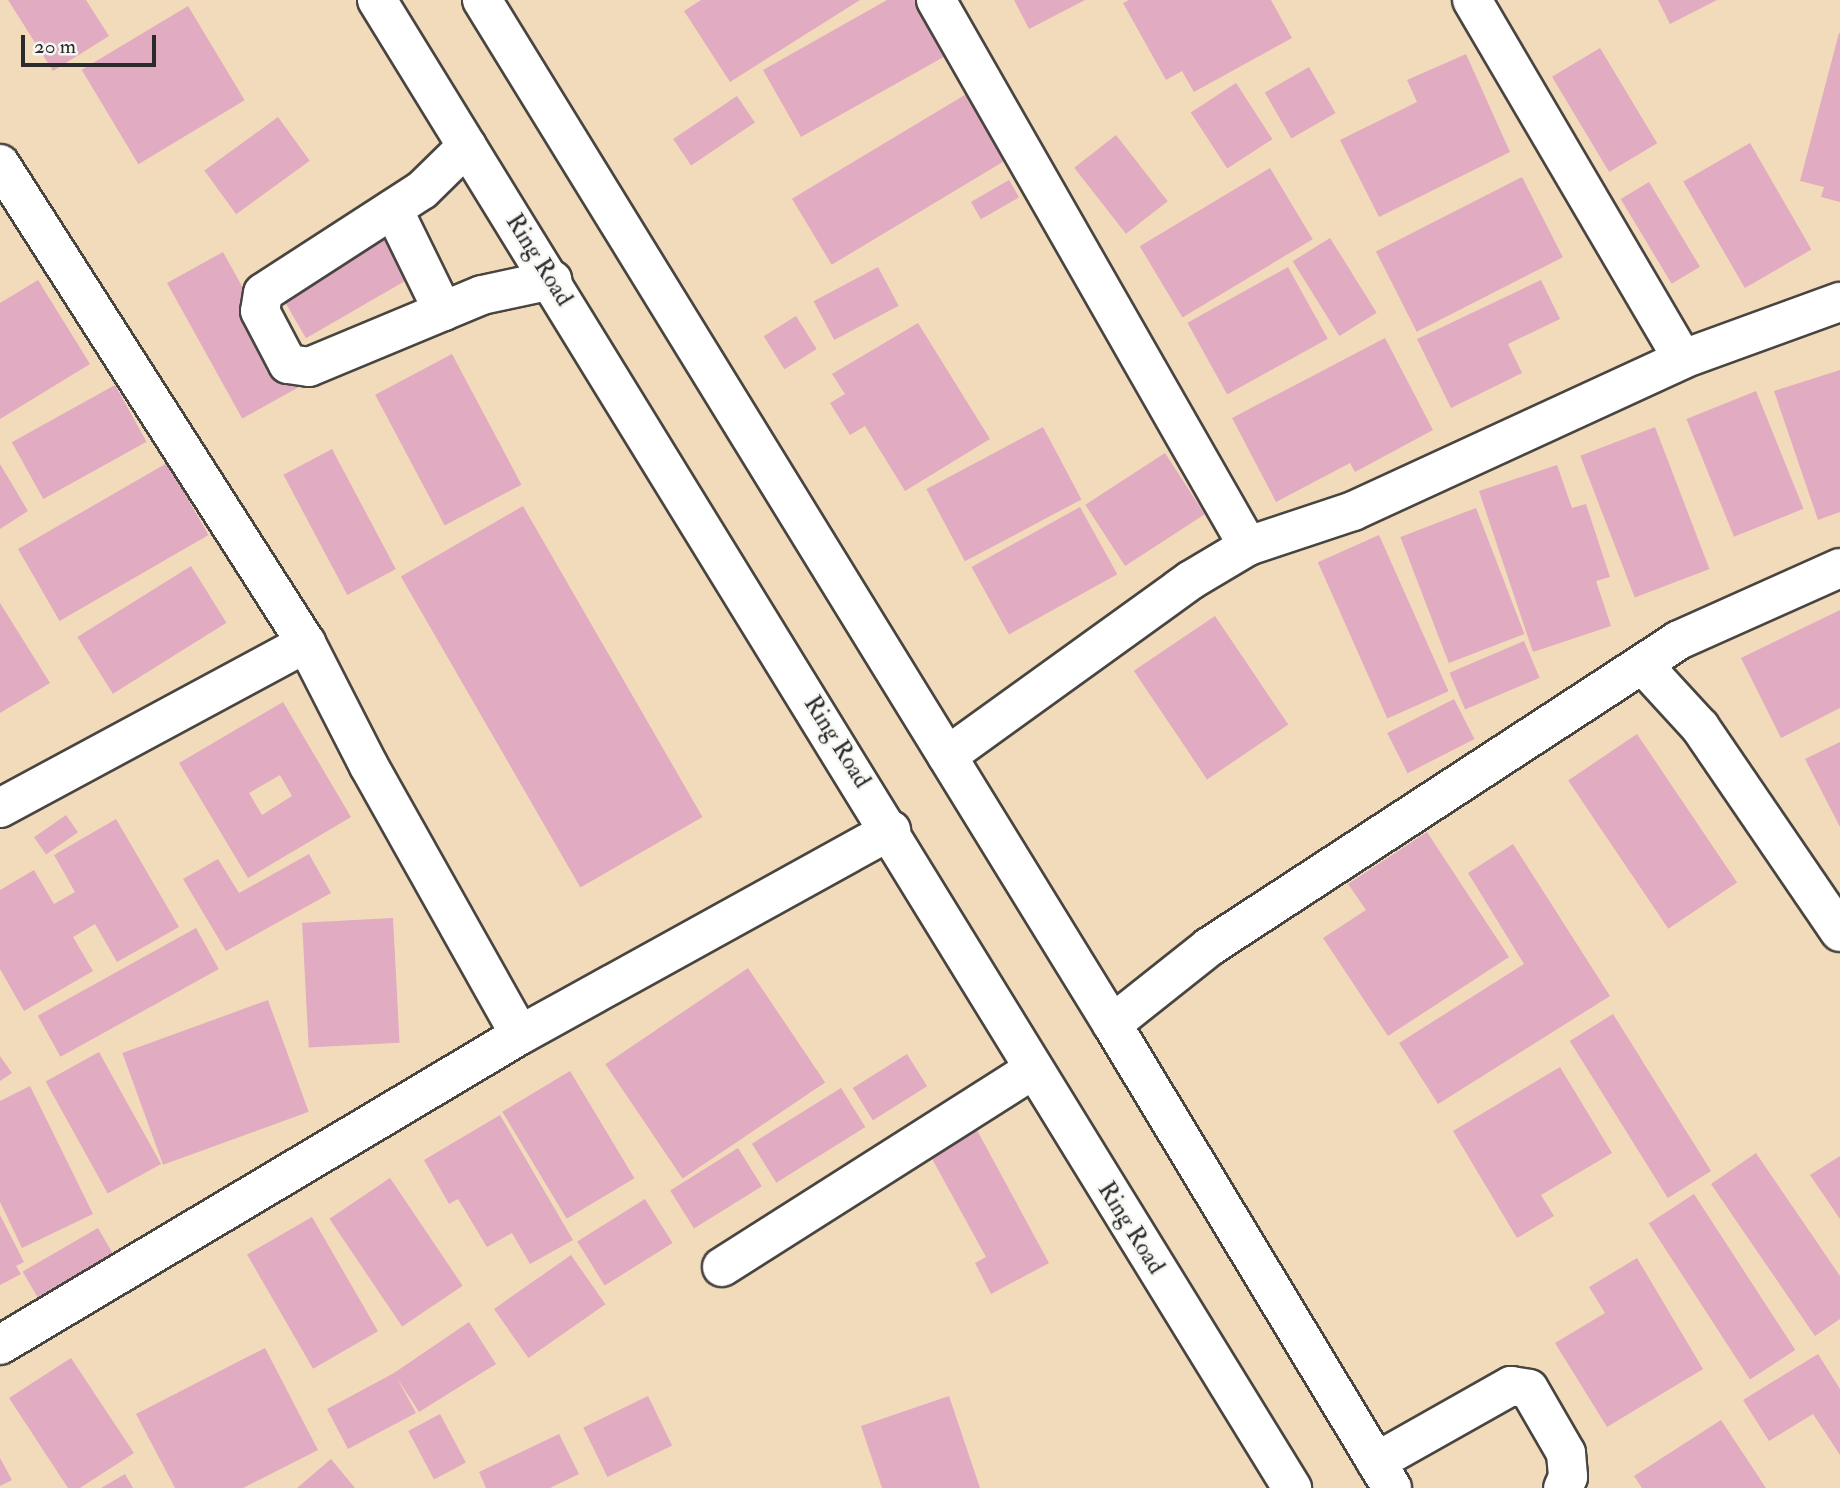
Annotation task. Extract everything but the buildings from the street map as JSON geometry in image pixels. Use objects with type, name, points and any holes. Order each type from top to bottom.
[{"type":"street","name":"Ring Road","points":[[377,0],[891,830],[1033,1070],[1292,1488]]},
{"type":"street","points":[[482,0],[1112,1024],[1384,1475],[1511,1386],[1529,1389],[1566,1452],[1568,1476],[1563,1488]]},
{"type":"street","points":[[936,0],[1248,546]]},
{"type":"street","points":[[1472,0],[1683,359]]},
{"type":"street","points":[[467,146],[440,176],[263,293],[260,311],[288,364],[297,368],[309,368],[506,287],[552,280]]},
{"type":"street","points":[[0,164],[306,642],[369,766],[520,1035]]},
{"type":"street","points":[[393,209],[443,311]]},
{"type":"street","points":[[947,756],[1191,580],[1248,546],[1353,511],[1683,359],[1840,302]]},
{"type":"street","points":[[1112,1024],[1209,947],[1275,902],[1679,640],[1840,568]]},
{"type":"street","points":[[0,808],[306,642]]},
{"type":"street","points":[[1643,665],[1700,727],[1840,932]]},
{"type":"street","points":[[0,1345],[520,1035],[891,830]]},
{"type":"street","points":[[722,1267],[1033,1070]]}]
